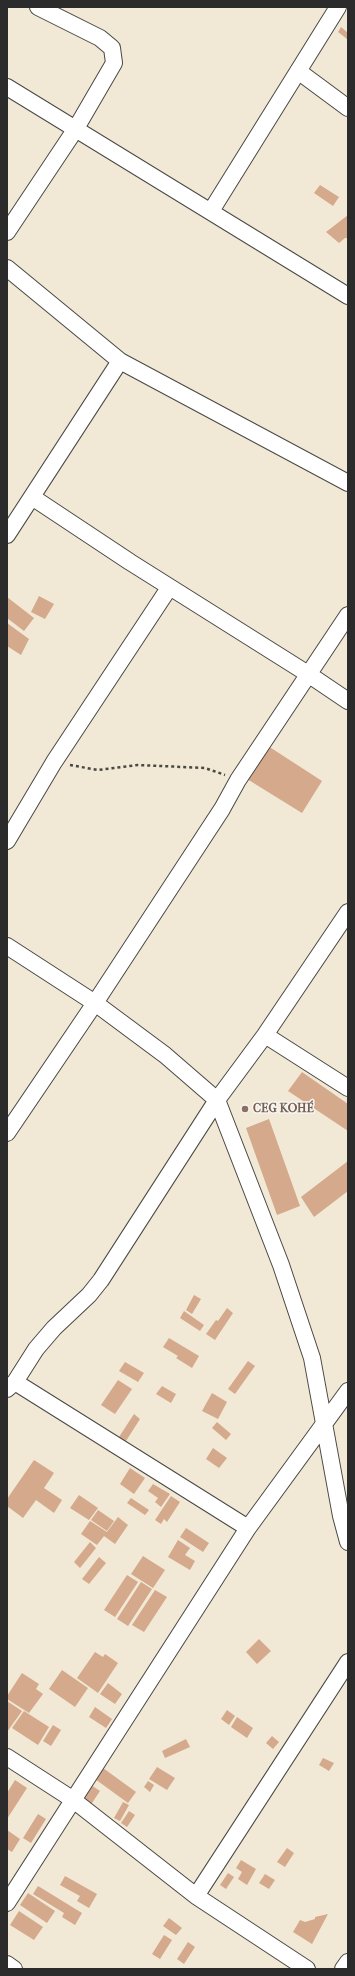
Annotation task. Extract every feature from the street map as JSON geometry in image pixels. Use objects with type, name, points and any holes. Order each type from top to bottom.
[{"type":"street","points":[[7,232],[75,130],[114,63],[112,48],[100,38],[38,7]]},
{"type":"street","points":[[211,211],[338,7]]},
{"type":"street","points":[[298,72],[348,108]]},
{"type":"street","points":[[7,87],[348,296]]},
{"type":"street","points":[[7,268],[120,361],[348,484]]},
{"type":"street","points":[[7,534],[120,361]]},
{"type":"street","points":[[32,497],[169,588],[308,674],[348,701]]},
{"type":"street","points":[[7,841],[54,762],[169,588]]},
{"type":"street","points":[[7,1133],[95,1003],[222,809],[238,780],[348,615]]},
{"type":"street","points":[[248,1528],[11,1385],[49,1333],[89,1295],[101,1280],[217,1100],[265,1035],[348,912]]},
{"type":"street","points":[[7,946],[95,1003],[165,1055],[217,1100],[281,1266],[312,1358],[341,1516],[348,1542]]},
{"type":"street","points":[[265,1035],[348,1088]]},
{"type":"street","points":[[7,1904],[72,1799],[248,1528],[348,1391]]},
{"type":"street","points":[[196,1896],[348,1662]]},
{"type":"street","points":[[7,1758],[72,1799],[196,1896],[307,1969]]},
{"type":"street","points":[[343,1969],[348,1962]]},
{"type":"street","points":[[7,1964],[14,1969]]},
{"type":"path","points":[[54,762],[98,770],[138,765],[204,768],[238,780]]},
{"type":"building","points":[[341,27],[348,33],[347,39],[338,32]]},
{"type":"building","points":[[320,185],[339,197],[333,206],[314,193]]},
{"type":"building","points":[[348,215],[348,238],[345,238],[339,243],[326,232]]},
{"type":"building","points":[[39,596],[54,604],[45,619],[31,612]]},
{"type":"building","points":[[7,597],[34,618],[24,631],[7,618]]},
{"type":"building","points":[[7,623],[29,639],[21,655],[7,646]]},
{"type":"building","points":[[268,746],[322,781],[302,813],[247,779]]},
{"type":"building","points":[[302,1072],[348,1104],[348,1131],[288,1091]]},
{"type":"building","points":[[269,1119],[300,1206],[277,1215],[246,1128]]},
{"type":"building","points":[[348,1161],[348,1191],[314,1217],[301,1197]]},
{"type":"building","points":[[194,1295],[201,1299],[192,1314],[186,1310]]},
{"type":"building","points":[[227,1308],[233,1313],[215,1340],[206,1334]]},
{"type":"building","points":[[184,1311],[204,1325],[200,1331],[180,1318]]},
{"type":"building","points":[[169,1338],[199,1356],[192,1368],[176,1358],[178,1356],[163,1347]]},
{"type":"building","points":[[248,1361],[255,1366],[235,1394],[228,1389]]},
{"type":"building","points":[[125,1362],[144,1373],[138,1382],[119,1371]]},
{"type":"building","points":[[118,1380],[132,1389],[115,1414],[101,1405]]},
{"type":"building","points":[[162,1386],[176,1394],[171,1403],[156,1394]]},
{"type":"building","points":[[212,1393],[227,1402],[218,1419],[202,1411]]},
{"type":"building","points":[[134,1414],[140,1419],[126,1441],[119,1437]]},
{"type":"building","points":[[217,1422],[231,1434],[226,1440],[212,1428]]},
{"type":"building","points":[[213,1448],[227,1458],[219,1468],[206,1459]]},
{"type":"building","points":[[34,1460],[54,1473],[44,1488],[62,1500],[54,1513],[36,1500],[23,1518],[7,1506],[7,1499]]},
{"type":"building","points":[[130,1468],[145,1478],[134,1494],[120,1484]]},
{"type":"building","points":[[153,1484],[170,1494],[161,1507],[155,1502],[158,1498],[148,1491]]},
{"type":"building","points":[[79,1495],[98,1508],[89,1520],[70,1508]]},
{"type":"building","points":[[171,1496],[180,1502],[167,1522],[164,1519],[161,1524],[155,1520]]},
{"type":"building","points":[[131,1498],[149,1510],[145,1515],[127,1503]]},
{"type":"building","points":[[98,1510],[114,1521],[107,1531],[91,1520]]},
{"type":"building","points":[[118,1517],[128,1525],[115,1544],[104,1536],[97,1545],[81,1534],[90,1521],[107,1532]]},
{"type":"building","points":[[186,1528],[209,1543],[203,1552],[180,1537]]},
{"type":"building","points":[[178,1540],[190,1548],[185,1555],[195,1561],[190,1570],[168,1557]]},
{"type":"building","points":[[90,1542],[96,1548],[80,1568],[74,1562]]},
{"type":"building","points":[[143,1556],[165,1570],[153,1588],[131,1574]]},
{"type":"building","points":[[99,1557],[106,1563],[89,1584],[82,1579]]},
{"type":"building","points":[[127,1575],[138,1582],[115,1617],[104,1610]]},
{"type":"building","points":[[141,1582],[152,1589],[128,1626],[117,1619]]},
{"type":"building","points":[[155,1590],[167,1597],[144,1632],[132,1625]]},
{"type":"building","points":[[259,1639],[271,1651],[257,1664],[246,1652]]},
{"type":"building","points":[[95,1652],[103,1657],[105,1654],[118,1663],[98,1693],[77,1678]]},
{"type":"building","points":[[62,1670],[88,1688],[75,1707],[49,1689]]},
{"type":"building","points":[[22,1673],[39,1684],[36,1689],[43,1694],[29,1713],[7,1699],[7,1696]]},
{"type":"building","points":[[108,1683],[122,1694],[115,1704],[100,1694]]},
{"type":"building","points":[[7,1701],[22,1711],[7,1732]]},
{"type":"building","points":[[95,1707],[112,1719],[106,1728],[89,1717]]},
{"type":"building","points":[[227,1710],[235,1716],[229,1725],[221,1719]]},
{"type":"building","points":[[24,1711],[49,1727],[38,1745],[12,1728]]},
{"type":"building","points":[[237,1717],[253,1728],[247,1738],[231,1727]]},
{"type":"building","points":[[53,1725],[61,1730],[51,1746],[43,1741]]},
{"type":"building","points":[[272,1736],[279,1742],[273,1749],[266,1743]]},
{"type":"building","points":[[186,1739],[190,1747],[165,1758],[162,1751]]},
{"type":"building","points":[[323,1758],[334,1763],[329,1771],[319,1765]]},
{"type":"building","points":[[157,1767],[175,1778],[167,1790],[149,1779]]},
{"type":"building","points":[[103,1768],[136,1792],[128,1803],[95,1779]]},
{"type":"building","points":[[15,1780],[27,1788],[7,1819],[7,1793]]},
{"type":"building","points":[[148,1781],[154,1785],[150,1792],[144,1787]]},
{"type":"building","points":[[88,1783],[100,1791],[88,1809],[76,1802]]},
{"type":"building","points":[[123,1802],[129,1805],[120,1821],[114,1818]]},
{"type":"building","points":[[129,1811],[135,1815],[127,1827],[121,1823]]},
{"type":"building","points":[[38,1814],[46,1819],[31,1843],[23,1838]]},
{"type":"building","points":[[7,1830],[20,1839],[12,1852],[7,1849]]},
{"type":"building","points":[[287,1848],[294,1853],[285,1867],[277,1862]]},
{"type":"building","points":[[241,1860],[256,1869],[247,1885],[238,1879],[242,1872],[236,1868]]},
{"type":"building","points":[[228,1873],[234,1877],[226,1889],[220,1885]]},
{"type":"building","points":[[265,1874],[275,1880],[269,1889],[259,1883]]},
{"type":"building","points":[[65,1876],[97,1894],[89,1908],[77,1901],[80,1896],[60,1885]]},
{"type":"building","points":[[38,1886],[82,1913],[75,1925],[62,1917],[64,1913],[33,1894]]},
{"type":"building","points":[[28,1893],[55,1911],[47,1923],[20,1905]]},
{"type":"building","points":[[19,1911],[43,1927],[34,1940],[10,1925]]},
{"type":"building","points":[[328,1914],[312,1944],[293,1932],[300,1920],[305,1922],[315,1919],[315,1917]]},
{"type":"building","points":[[169,1918],[182,1928],[176,1935],[163,1926]]},
{"type":"building","points":[[164,1935],[172,1940],[160,1959],[152,1954]]},
{"type":"building","points":[[188,1942],[195,1947],[184,1964],[177,1959]]},
{"type":"place","name":"CEG KOHÉ","points":[[245,1109]]}]
